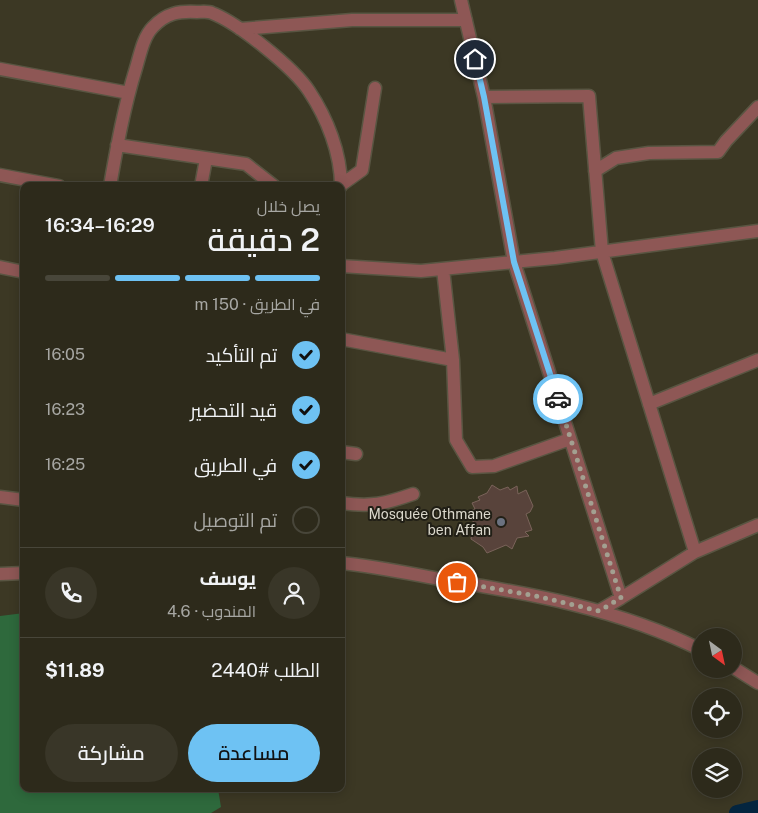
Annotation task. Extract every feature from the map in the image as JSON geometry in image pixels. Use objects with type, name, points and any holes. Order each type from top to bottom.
[{"type":"street","points":[[462,0],[484,97],[514,262],[621,598]]},
{"type":"street","points":[[111,182],[129,93],[142,48],[151,28],[164,17],[180,11],[211,12],[240,29],[277,57],[308,89],[323,116],[338,154],[341,182]]},
{"type":"street","points":[[240,29],[352,20],[466,20]]},
{"type":"street","points":[[0,69],[129,93]]},
{"type":"street","points":[[345,182],[362,170],[375,88]]},
{"type":"street","points":[[484,97],[589,96],[602,252],[695,552]]},
{"type":"street","points":[[595,171],[616,158],[667,152],[718,152],[758,108]]},
{"type":"street","points":[[117,145],[246,164],[269,182]]},
{"type":"street","points":[[202,182],[206,159]]},
{"type":"street","points":[[0,175],[38,182]]},
{"type":"street","points":[[345,266],[421,271],[602,252],[758,231]]},
{"type":"street","points":[[0,267],[20,271]]},
{"type":"street","points":[[443,269],[454,360],[456,440],[472,467],[494,466],[570,439]]},
{"type":"street","points":[[345,341],[454,360]]},
{"type":"street","points":[[649,404],[758,360]]},
{"type":"street","points":[[345,453],[356,454]]},
{"type":"street","points":[[345,504],[361,506],[382,504],[413,494]]},
{"type":"street","points":[[0,497],[20,500]]},
{"type":"street","points":[[599,611],[695,552],[758,525]]},
{"type":"street","points":[[345,564],[536,596],[599,611],[642,624],[692,646]]},
{"type":"street","points":[[0,574],[20,573]]},
{"type":"street","points":[[742,673],[758,683]]},
{"type":"green space","points":[[20,614],[20,792],[218,792],[221,807],[211,813],[0,813],[0,616]]},
{"type":"building","name":"Mosquée Othmane ben Affan","points":[[492,485],[500,490],[508,487],[510,490],[517,486],[518,494],[526,490],[533,506],[530,512],[526,514],[532,530],[525,532],[529,536],[517,538],[512,549],[506,545],[487,553],[483,547],[471,539],[474,514],[472,510],[475,509],[472,503],[480,500],[478,497],[487,493]]},
{"type":"waterway","points":[[737,813],[758,808]]},
{"type":"way so far","points":[[457,582],[536,596],[599,611],[621,598],[558,399]]},
{"type":"place","name":"Mosquée Othmane ben Affan","points":[[501,522]]},
{"type":"route","points":[[475,59],[484,97],[514,262],[558,399]]}]
